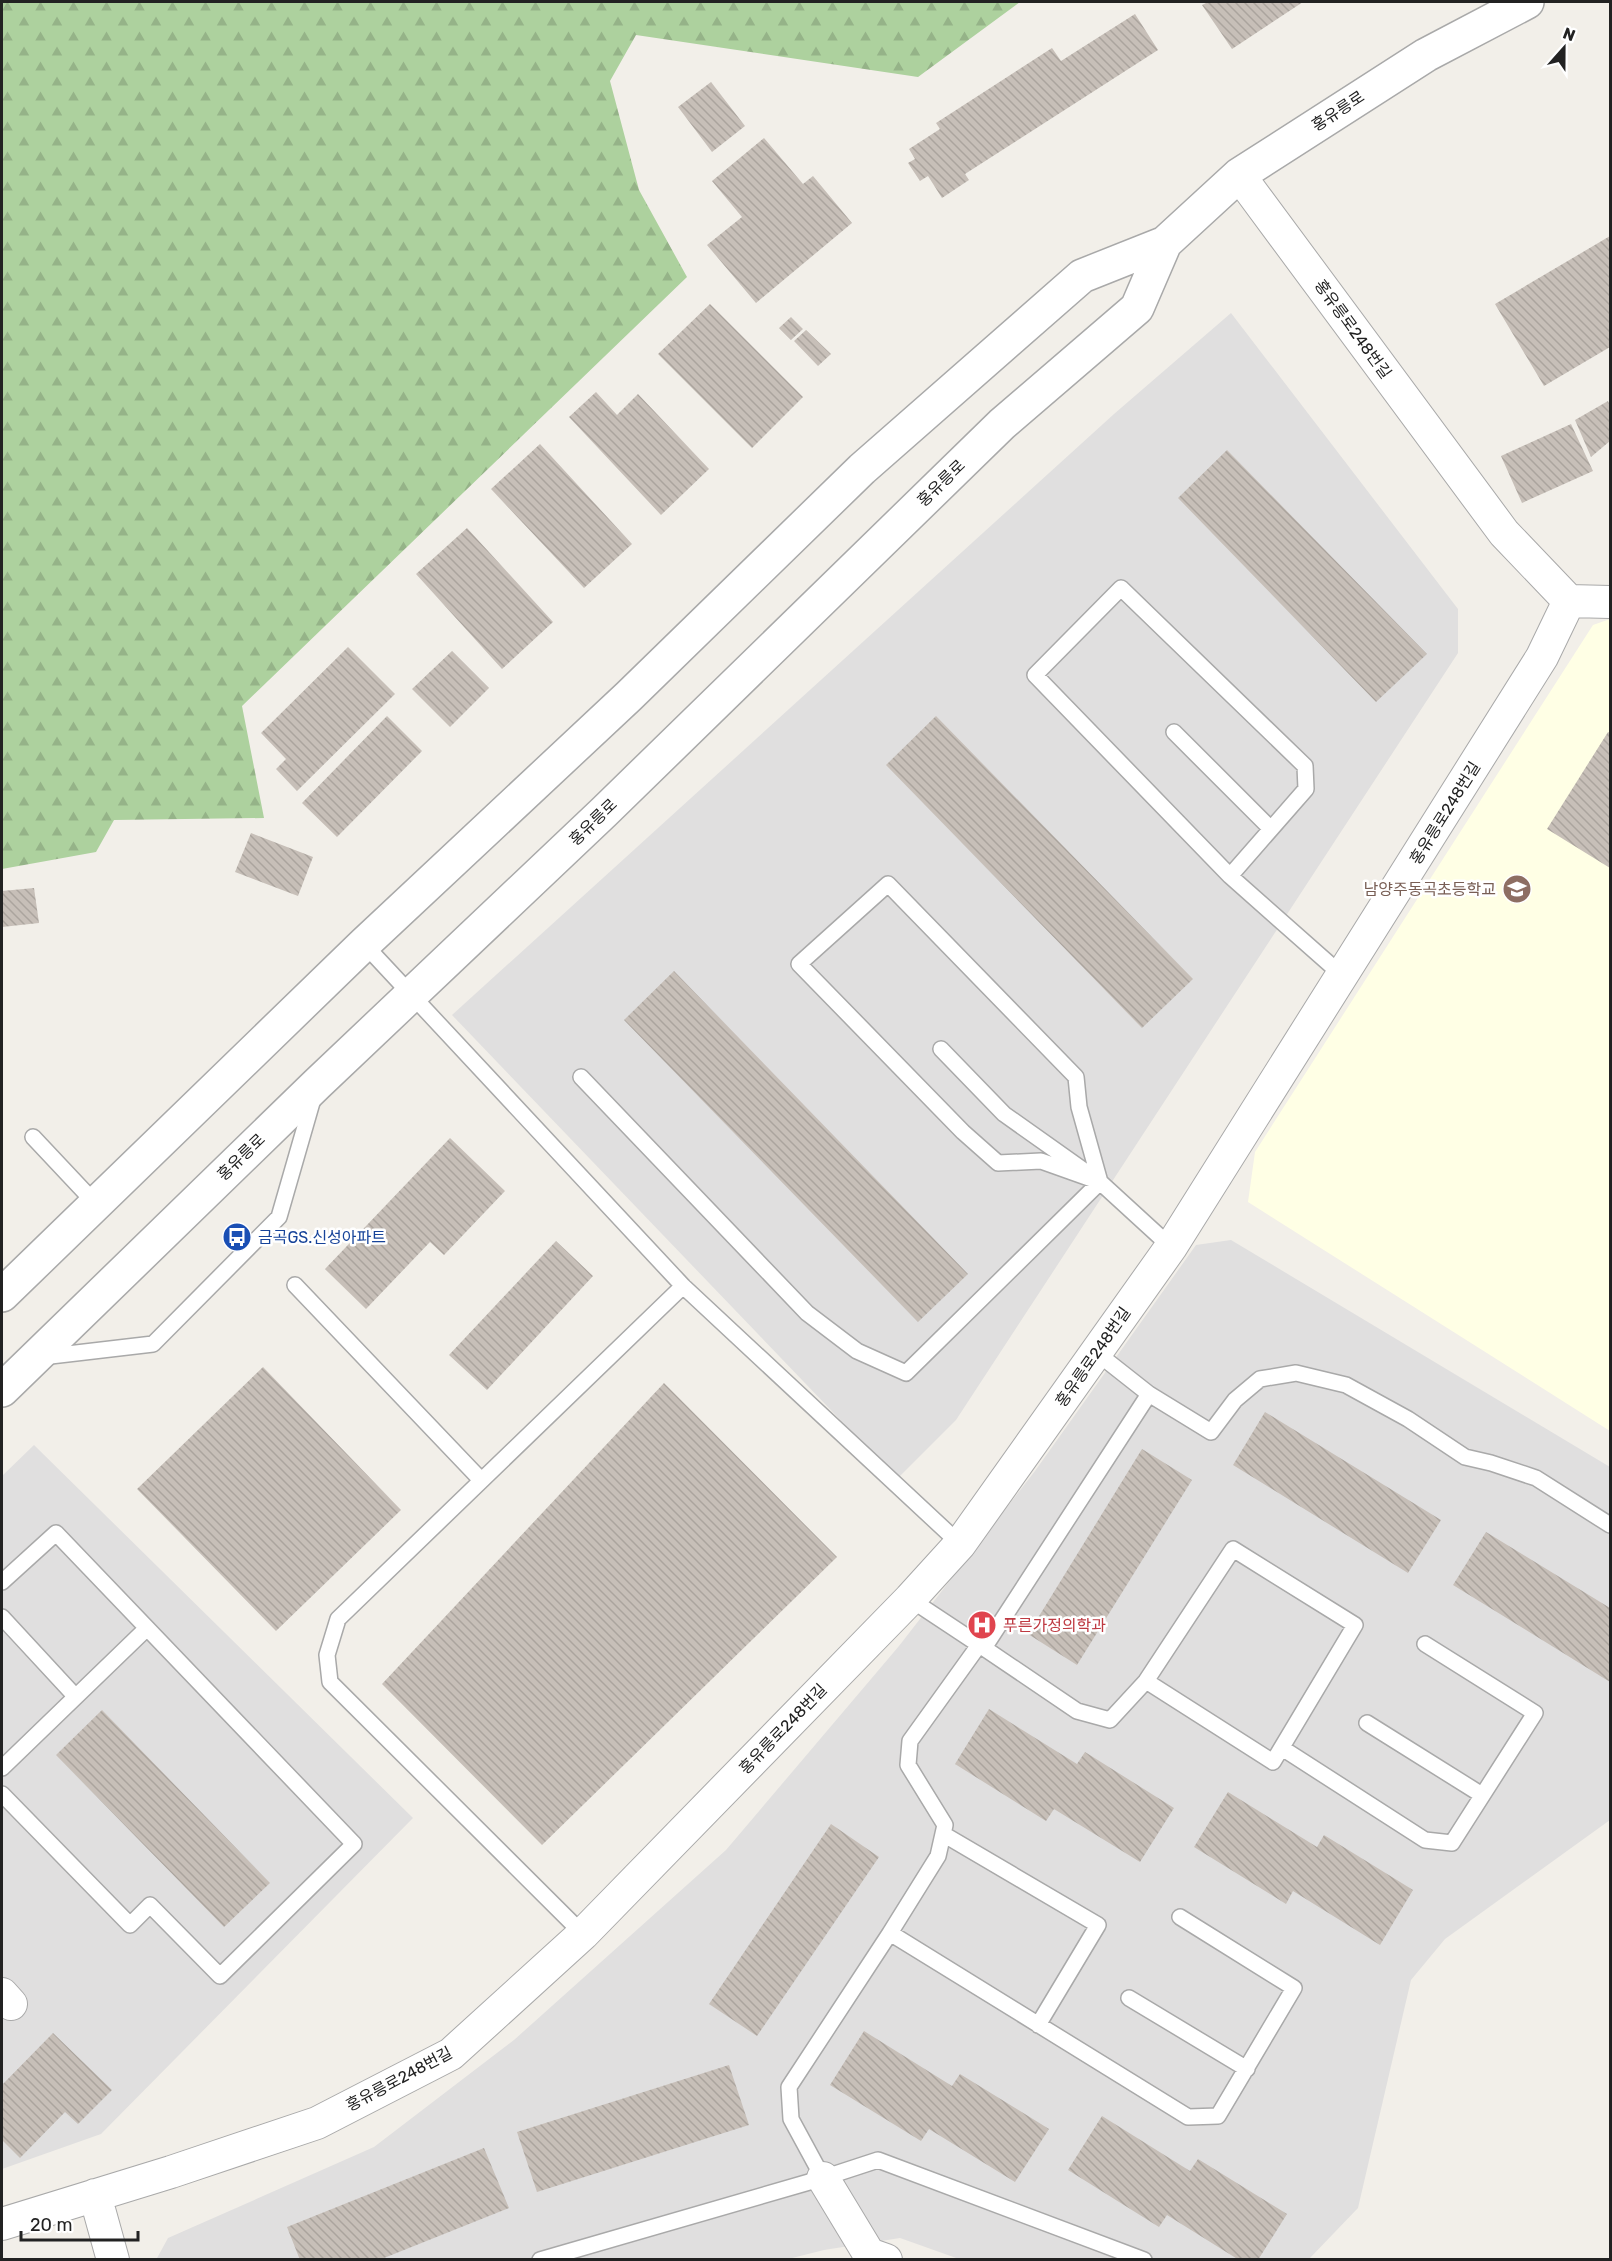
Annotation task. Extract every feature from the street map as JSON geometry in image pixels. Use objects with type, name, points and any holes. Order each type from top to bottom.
[{"type":"street","name":"홍유릉로","points":[[2,1295],[364,944],[629,696],[862,469],[1082,276],[1165,243],[1239,175],[1426,55],[1527,2]]},
{"type":"street","name":"홍유릉로248번길","points":[[2,2224],[317,2124],[451,2054],[583,1934],[910,1599],[960,1544],[1171,1247],[1542,657],[1569,601],[1504,533],[1239,175]]},
{"type":"street","name":"홍유릉로","points":[[2,1390],[317,1084],[604,812],[1002,424],[1137,308],[1165,243]]},
{"type":"street","points":[[1569,601],[1611,602]]},
{"type":"street","points":[[823,2178],[869,2258]]},
{"type":"street","points":[[95,2196],[112,2259]]},
{"type":"lane","points":[[1230,876],[1306,789],[1305,766],[1120,588],[1035,675],[1230,876],[1343,976]]},
{"type":"lane","points":[[1174,732],[1270,828]]},
{"type":"lane","points":[[888,884],[1076,1077],[1078,1107],[1100,1182],[1041,1161],[998,1163],[963,1132],[799,964],[888,884]]},
{"type":"lane","points":[[364,944],[683,1286],[960,1544]]},
{"type":"lane","points":[[941,1049],[1004,1114],[1100,1182],[1171,1247]]},
{"type":"lane","points":[[581,1077],[807,1313],[856,1351],[906,1373],[1100,1182]]},
{"type":"lane","points":[[36,1358],[153,1344],[279,1217],[317,1084]]},
{"type":"lane","points":[[33,1137],[96,1204]]},
{"type":"lane","points":[[295,1285],[482,1480]]},
{"type":"lane","points":[[583,1934],[330,1682],[327,1655],[338,1619],[683,1286]]},
{"type":"lane","points":[[1097,1353],[1149,1394],[1211,1432],[1235,1400],[1260,1379],[1296,1373],[1346,1385],[1408,1419],[1465,1457],[1536,1478],[1611,1525]]},
{"type":"lane","points":[[823,2178],[791,2119],[789,2087],[938,1856],[945,1825],[908,1765],[910,1741],[982,1646],[1149,1394]]},
{"type":"lane","points":[[2,1582],[56,1533],[354,1844],[220,1976],[150,1905],[130,1924],[2,1794]]},
{"type":"lane","points":[[910,1599],[1077,1711],[1110,1720],[1146,1681],[1233,1549],[1355,1625],[1273,1762],[1146,1681]]},
{"type":"lane","points":[[2,1617],[75,1695]]},
{"type":"lane","points":[[2,1768],[75,1695],[146,1629]]},
{"type":"lane","points":[[1282,1748],[1425,1840],[1452,1843],[1535,1713],[1425,1644]]},
{"type":"lane","points":[[1367,1723],[1482,1795]]},
{"type":"lane","points":[[943,1834],[1098,1925],[1038,2025]]},
{"type":"lane","points":[[890,1933],[1188,2116],[1218,2116],[1294,1988],[1180,1917]]},
{"type":"lane","points":[[1129,1998],[1247,2069]]},
{"type":"lane","points":[[540,2259],[823,2178],[878,2160],[1144,2259]]},
{"type":"shaded area","points":[[1231,313],[1458,609],[1458,653],[956,1420],[897,1479],[452,1015],[1114,414]]},
{"type":"shaded area","name":"남양주동곡초등학교","points":[[1610,619],[1610,1431],[1248,1202],[1255,1152],[1593,625]]},
{"type":"shaded area","points":[[1231,1240],[1610,1467],[1610,1820],[1445,1939],[1411,1980],[1358,2208],[1309,2259],[959,2259],[900,2238],[824,2250],[784,2260],[156,2260],[168,2238],[374,2147],[514,2040],[726,1850],[899,1646],[1035,1471],[1196,1245]]},
{"type":"shaded area","points":[[34,1445],[413,1818],[101,2134],[2,2169],[2,1476]]},
{"type":"green space","points":[[2,2],[1020,2],[918,77],[636,35],[610,81],[639,190],[687,277],[242,706],[264,818],[114,820],[96,852],[2,869]]},
{"type":"building","points":[[1208,2],[1303,2],[1232,49],[1202,5]]},
{"type":"building","points":[[1135,14],[1158,50],[965,174],[969,180],[942,198],[928,176],[920,181],[908,163],[915,159],[909,149],[940,129],[936,123],[1052,48],[1061,61]]},
{"type":"building","points":[[711,82],[745,126],[712,152],[678,107]]},
{"type":"building","points":[[764,138],[803,184],[813,176],[852,223],[756,303],[707,245],[742,217],[712,181]]},
{"type":"building","points":[[1610,236],[1610,347],[1544,386],[1495,304]]},
{"type":"building","points":[[710,304],[803,397],[752,448],[658,354]]},
{"type":"building","points":[[791,317],[803,329],[791,340],[779,328]]},
{"type":"building","points":[[806,330],[831,354],[818,366],[794,341]]},
{"type":"building","points":[[596,392],[617,415],[638,394],[709,469],[661,515],[569,417]]},
{"type":"building","points":[[1608,401],[1610,441],[1591,457],[1575,420]]},
{"type":"building","points":[[1571,424],[1593,471],[1522,503],[1501,456]]},
{"type":"building","points":[[540,444],[632,544],[584,588],[491,489]]},
{"type":"building","points":[[1227,450],[1427,654],[1376,702],[1178,498]]},
{"type":"building","points":[[467,528],[553,622],[502,669],[416,574]]},
{"type":"building","points":[[348,647],[395,694],[297,791],[276,769],[286,759],[261,733]]},
{"type":"building","points":[[452,651],[489,688],[450,727],[412,689]]},
{"type":"building","points":[[387,716],[422,751],[337,837],[302,803]]},
{"type":"building","points":[[936,716],[1193,979],[1142,1028],[886,765]]},
{"type":"building","points":[[1608,732],[1610,733],[1610,868],[1547,829]]},
{"type":"building","points":[[251,833],[313,857],[298,896],[235,872]]},
{"type":"building","points":[[34,888],[39,923],[2,927],[2,891]]},
{"type":"building","points":[[674,971],[968,1274],[918,1322],[624,1020]]},
{"type":"building","points":[[450,1138],[505,1191],[444,1255],[430,1242],[366,1309],[325,1269]]},
{"type":"building","points":[[556,1241],[593,1276],[487,1390],[449,1355]]},
{"type":"building","points":[[263,1367],[401,1510],[276,1631],[137,1489]]},
{"type":"building","points":[[664,1383],[837,1557],[542,1845],[382,1684]]},
{"type":"building","points":[[1265,1412],[1441,1520],[1408,1573],[1233,1465]]},
{"type":"building","points":[[1142,1449],[1192,1480],[1077,1665],[1028,1634]]},
{"type":"building","points":[[1486,1532],[1610,1608],[1610,1682],[1453,1585]]},
{"type":"building","points":[[989,1709],[1077,1764],[1085,1752],[1174,1808],[1140,1862],[1054,1809],[1046,1821],[955,1764]]},
{"type":"building","points":[[102,1710],[270,1883],[224,1927],[56,1755]]},
{"type":"building","points":[[1228,1792],[1317,1847],[1324,1835],[1413,1890],[1380,1945],[1293,1891],[1286,1904],[1194,1847]]},
{"type":"building","points":[[831,1824],[879,1857],[757,2036],[709,2004]]},
{"type":"building","points":[[864,2031],[952,2086],[960,2074],[1049,2129],[1015,2182],[929,2129],[921,2141],[830,2085]]},
{"type":"building","points":[[53,2033],[112,2090],[78,2124],[65,2112],[20,2158],[2,2140],[2,2085]]},
{"type":"building","points":[[729,2065],[749,2125],[537,2192],[517,2132]]},
{"type":"building","points":[[1102,2116],[1190,2171],[1198,2159],[1287,2214],[1258,2260],[1239,2260],[1167,2215],[1159,2227],[1068,2170]]},
{"type":"building","points":[[484,2148],[509,2208],[379,2260],[300,2260],[287,2227]]},
{"type":"place","name":"남양주동곡초등학교","points":[[1517,889]]},
{"type":"place","name":"금곡GS.신성아파트","points":[[237,1237]]},
{"type":"place","name":"푸른가정의학과","points":[[982,1625]]}]
